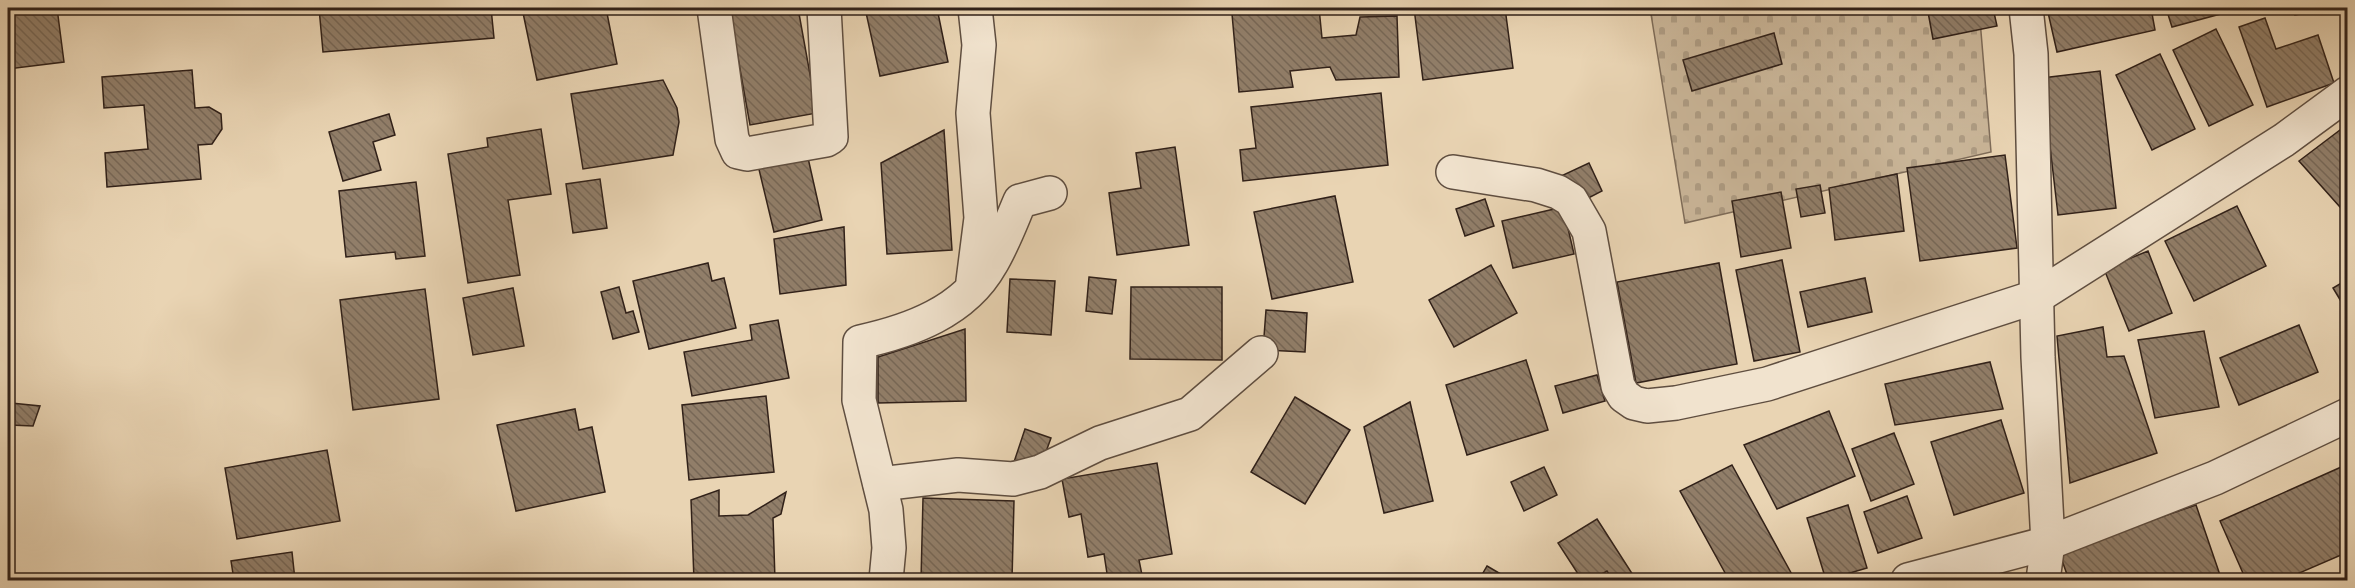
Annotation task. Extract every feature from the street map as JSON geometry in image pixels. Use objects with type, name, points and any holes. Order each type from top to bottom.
[{"type":"street","points":[[714,8],[732,139],[738,152],[747,154],[826,140],[831,136],[824,8]]},
{"type":"street","points":[[971,292],[981,218],[973,113],[979,45],[975,8]]},
{"type":"street","points":[[2026,8],[2031,54],[2038,357],[2048,543],[2043,580]]},
{"type":"street","points":[[1453,172],[1536,185],[1558,192],[1571,200],[1589,231],[1618,386],[1624,396],[1635,403],[1647,406],[1676,403],[1767,384],[2038,296],[2284,140],[2348,93]]},
{"type":"street","points":[[886,580],[888,538],[886,510],[859,400],[860,342],[901,333],[940,314],[971,292],[991,265],[1020,201],[1050,193]]},
{"type":"street","points":[[880,484],[958,475],[1013,479],[1040,472],[1100,443],[1190,414],[1261,353]]},
{"type":"street","points":[[1908,580],[2048,543],[2215,478],[2348,415]]},
{"type":"green space","points":[[1650,8],[1979,8],[1991,152],[1685,223]]},
{"type":"building","points":[[8,8],[57,8],[64,62],[8,69]]},
{"type":"building","points":[[319,8],[491,8],[494,38],[323,52]]},
{"type":"building","points":[[522,8],[606,8],[617,64],[537,80]]},
{"type":"building","points":[[729,8],[798,8],[817,113],[750,125]]},
{"type":"building","points":[[865,8],[937,8],[948,62],[880,76]]},
{"type":"building","points":[[1271,8],[1319,8],[1322,38],[1356,35],[1360,17],[1397,16],[1399,77],[1336,80],[1330,67],[1290,71],[1293,87],[1239,92],[1232,14],[1271,10]]},
{"type":"building","points":[[1414,8],[1505,8],[1513,68],[1423,80]]},
{"type":"building","points":[[1947,8],[1993,8],[1997,26],[1933,39],[1928,12]]},
{"type":"building","points":[[2047,8],[2151,8],[2155,30],[2057,52]]},
{"type":"building","points":[[2166,8],[2243,8],[2172,27]]},
{"type":"building","points":[[2294,8],[2338,8],[2295,15]]},
{"type":"building","points":[[2265,18],[2276,49],[2318,35],[2334,83],[2267,107],[2239,27]]},
{"type":"building","points":[[2216,29],[2253,105],[2209,126],[2173,50]]},
{"type":"building","points":[[1774,33],[1782,64],[1692,91],[1683,60]]},
{"type":"building","points":[[2160,54],[2195,129],[2152,150],[2116,75]]},
{"type":"building","points":[[192,70],[195,108],[209,107],[221,114],[222,129],[212,144],[198,145],[201,179],[107,187],[105,153],[148,149],[144,105],[104,108],[102,77]]},
{"type":"building","points":[[2100,71],[2116,208],[2058,215],[2042,78]]},
{"type":"building","points":[[663,80],[677,108],[679,122],[673,155],[583,169],[571,94]]},
{"type":"building","points":[[1381,93],[1388,165],[1243,181],[1240,150],[1256,148],[1251,107]]},
{"type":"building","points":[[389,114],[395,135],[373,142],[381,170],[343,181],[329,132]]},
{"type":"building","points":[[2348,124],[2348,216],[2299,161]]},
{"type":"building","points":[[541,129],[551,194],[508,200],[520,275],[468,283],[448,154],[488,147],[487,138]]},
{"type":"building","points":[[944,130],[952,250],[887,254],[881,163]]},
{"type":"building","points":[[1175,147],[1189,245],[1117,255],[1109,193],[1141,188],[1136,153]]},
{"type":"building","points":[[806,149],[822,220],[774,232],[757,161]]},
{"type":"building","points":[[2005,155],[2017,248],[1920,261],[1907,168]]},
{"type":"building","points":[[1589,163],[1602,191],[1575,205],[1561,176]]},
{"type":"building","points":[[1897,174],[1904,231],[1835,240],[1829,188]]},
{"type":"building","points":[[600,179],[607,228],[573,233],[566,184]]},
{"type":"building","points":[[416,182],[425,256],[396,259],[395,252],[346,257],[339,191]]},
{"type":"building","points":[[1820,185],[1825,213],[1801,217],[1796,189]]},
{"type":"building","points":[[1781,192],[1791,248],[1741,257],[1732,201]]},
{"type":"building","points":[[1335,196],[1353,282],[1272,299],[1254,212]]},
{"type":"building","points":[[1485,199],[1494,226],[1465,236],[1456,209]]},
{"type":"building","points":[[2237,206],[2266,266],[2194,301],[2165,241]]},
{"type":"building","points":[[1563,207],[1574,254],[1513,268],[1502,221]]},
{"type":"building","points":[[844,227],[846,285],[780,294],[774,239]]},
{"type":"building","points":[[2148,251],[2172,313],[2129,331],[2104,269]]},
{"type":"building","points":[[1782,260],[1800,352],[1754,361],[1736,270]]},
{"type":"building","points":[[708,263],[712,281],[724,278],[736,328],[649,349],[633,281]]},
{"type":"building","points":[[1719,263],[1737,364],[1636,383],[1617,282]]},
{"type":"building","points":[[1491,265],[1517,313],[1454,347],[1429,300]]},
{"type":"building","points":[[1089,277],[1116,280],[1112,314],[1086,311]]},
{"type":"building","points":[[1865,278],[1872,312],[1808,327],[1800,292]]},
{"type":"building","points":[[1010,279],[1055,281],[1051,335],[1007,332]]},
{"type":"building","points":[[2348,279],[2348,313],[2333,288]]},
{"type":"building","points":[[619,287],[626,313],[633,311],[639,332],[613,339],[601,292]]},
{"type":"building","points":[[1131,287],[1222,287],[1222,360],[1130,359]]},
{"type":"building","points":[[513,288],[524,346],[473,355],[463,298]]},
{"type":"building","points":[[425,289],[439,399],[353,410],[340,300]]},
{"type":"building","points":[[1266,310],[1307,313],[1305,352],[1263,350]]},
{"type":"building","points":[[778,320],[789,378],[692,396],[684,352],[752,340],[750,325]]},
{"type":"building","points":[[2299,325],[2318,372],[2239,405],[2220,358]]},
{"type":"building","points":[[2103,327],[2107,357],[2124,356],[2157,453],[2070,483],[2057,336]]},
{"type":"building","points":[[965,329],[966,401],[878,403],[878,357]]},
{"type":"building","points":[[2204,331],[2219,407],[2155,418],[2138,340]]},
{"type":"building","points":[[1526,360],[1548,430],[1467,455],[1446,385]]},
{"type":"building","points":[[1990,362],[2003,409],[1895,425],[1885,384]]},
{"type":"building","points":[[1597,375],[1605,401],[1563,413],[1555,386]]},
{"type":"building","points":[[766,396],[774,472],[689,480],[682,405]]},
{"type":"building","points":[[1295,397],[1350,430],[1305,504],[1251,472]]},
{"type":"building","points":[[1410,402],[1433,501],[1384,513],[1364,427]]},
{"type":"building","points":[[11,403],[40,406],[33,426],[10,425]]},
{"type":"building","points":[[575,409],[579,430],[592,427],[605,492],[516,511],[497,425]]},
{"type":"building","points":[[1829,411],[1855,476],[1777,509],[1744,445]]},
{"type":"building","points":[[2001,420],[2024,493],[1954,515],[1931,442]]},
{"type":"building","points":[[1025,429],[1051,438],[1039,471],[1014,462]]},
{"type":"building","points":[[1894,433],[1914,484],[1871,501],[1852,449]]},
{"type":"building","points":[[327,450],[340,521],[237,539],[225,468]]},
{"type":"building","points":[[1157,463],[1172,554],[1139,560],[1143,580],[1108,580],[1104,554],[1088,557],[1081,514],[1069,517],[1062,479]]},
{"type":"building","points":[[2348,464],[2348,552],[2283,580],[2246,580],[2220,521]]},
{"type":"building","points":[[1732,465],[1795,580],[1729,580],[1680,491]]},
{"type":"building","points":[[1544,467],[1557,495],[1524,511],[1511,482]]},
{"type":"building","points":[[719,490],[719,516],[748,515],[786,492],[781,514],[773,518],[775,580],[694,580],[691,500]]},
{"type":"building","points":[[1907,496],[1922,538],[1878,553],[1864,512]]},
{"type":"building","points":[[923,498],[1014,501],[1012,580],[921,580]]},
{"type":"building","points":[[1848,505],[1867,568],[1826,580],[1807,518]]},
{"type":"building","points":[[2196,505],[2221,578],[2213,580],[2069,580],[2059,552]]},
{"type":"building","points":[[1597,519],[1633,575],[1625,580],[1613,580],[1607,571],[1591,580],[1582,580],[1558,543]]},
{"type":"building","points":[[292,552],[295,580],[234,580],[231,561]]},
{"type":"building","points":[[1487,566],[1511,580],[1479,580]]}]
